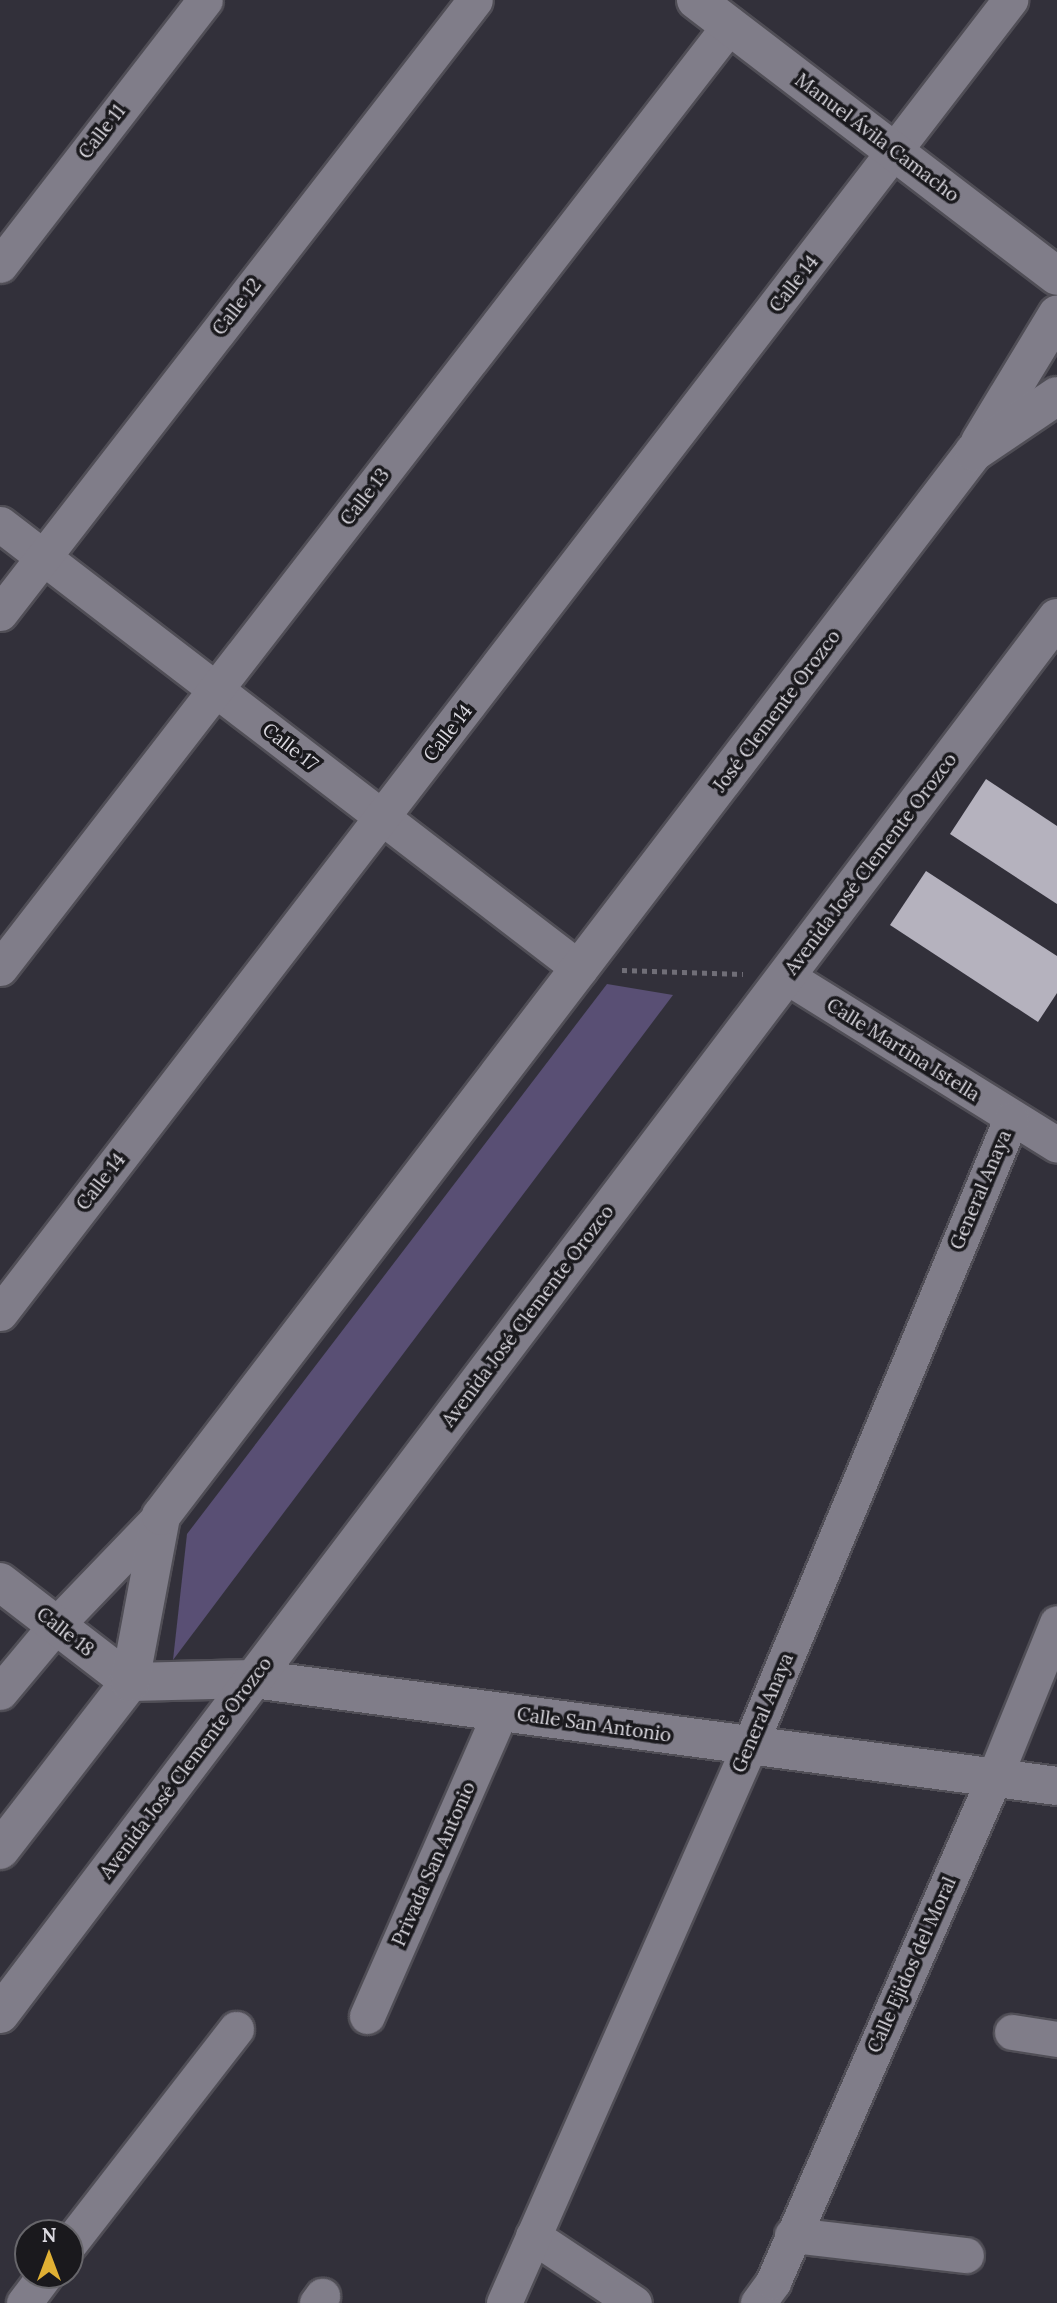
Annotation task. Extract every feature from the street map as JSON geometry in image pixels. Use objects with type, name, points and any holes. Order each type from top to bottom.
[{"type":"street","name":"Calle 11","points":[[0,265],[205,0]]},
{"type":"street","name":"Calle 12","points":[[0,613],[475,0]]},
{"type":"street","name":"Manuel Ávila Camacho","points":[[696,0],[1057,276]]},
{"type":"street","name":"Calle 14","points":[[0,1313],[896,153],[1010,0]]},
{"type":"street","name":"Calle 13","points":[[0,968],[730,25]]},
{"type":"street","name":"José Clemente Orozco","points":[[580,969],[974,453],[1057,315]]},
{"type":"street","name":"José Clemente Orozco","points":[[974,453],[1057,396]]},
{"type":"street","name":"Calle 17","points":[[0,524],[580,969]]},
{"type":"street","name":"Avenida José Clemente Orozco","points":[[0,2014],[1057,618]]},
{"type":"street","points":[[0,1692],[56,1625],[161,1516],[580,969]]},
{"type":"street","name":"Calle Martina Istella","points":[[786,976],[1011,1119],[1057,1145]]},
{"type":"street","name":"General Anaya","points":[[504,2303],[749,1747],[1011,1119]]},
{"type":"street","points":[[0,1850],[130,1682],[161,1516]]},
{"type":"street","name":"Calle 18","points":[[0,1582],[130,1682]]},
{"type":"street","name":"Calle Ejidos del Moral","points":[[758,2303],[792,2235],[994,1778],[1057,1623]]},
{"type":"street","name":"Calle San Antonio","points":[[130,1682],[254,1679],[1057,1786]]},
{"type":"street","name":"Privada San Antonio","points":[[367,2016],[501,1711]]},
{"type":"street","points":[[84,2225],[236,2029]]},
{"type":"street","points":[[1012,2032],[1057,2039]]},
{"type":"street","points":[[792,2235],[966,2255]]},
{"type":"street","points":[[533,2236],[634,2303]]},
{"type":"path","points":[[580,969],[786,976]]},
{"type":"shaded area","points":[[607,984],[673,995],[173,1660],[187,1534]]},
{"type":"building","points":[[986,779],[1057,826],[1057,904],[950,834]]},
{"type":"building","points":[[926,871],[1057,956],[1057,993],[1038,1022],[890,925]]}]
